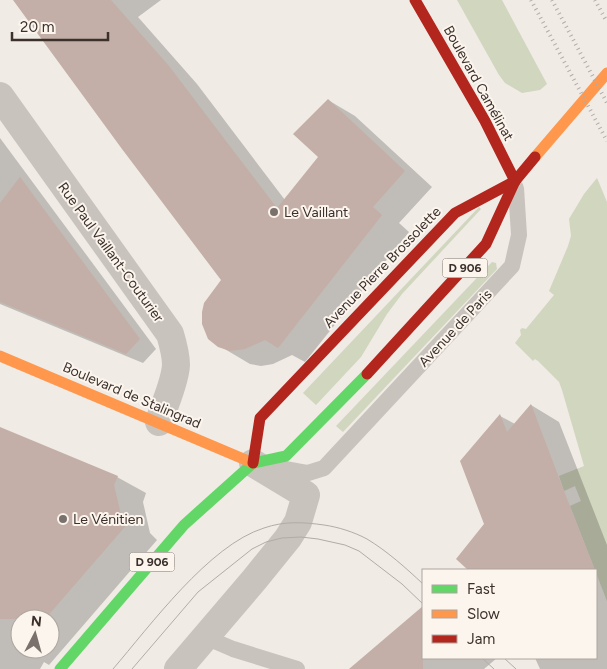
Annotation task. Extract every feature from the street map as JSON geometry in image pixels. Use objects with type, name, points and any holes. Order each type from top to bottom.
[{"type":"main road","name":"Boulevard Camélinat","points":[[415,0],[486,121],[515,181]]},
{"type":"main road","name":"Avenue Pierre Brossolette","points":[[253,463],[260,418],[455,213],[515,181],[607,73]]},
{"type":"main road","name":"D 906","points":[[60,669],[184,525],[253,463],[286,456],[397,343],[486,244],[515,181]]},
{"type":"main road","name":"Boulevard de Stalingrad","points":[[0,356],[253,463]]},
{"type":"street","name":"Rue Paul Vaillant-Couturier","points":[[0,96],[170,334],[175,351],[176,365],[174,378],[159,422]]},
{"type":"street","points":[[178,669],[254,580],[288,538],[298,522],[306,495],[253,463]]},
{"type":"lane","name":"Avenue de Paris","points":[[253,463],[308,473],[324,468],[464,318],[512,266],[519,235],[515,181]]},
{"type":"lane","points":[[205,637],[233,649],[297,669]]},
{"type":"green space","points":[[457,0],[502,0],[547,84],[540,90],[522,93],[505,83]]},
{"type":"green space","points":[[597,178],[607,202],[607,601],[597,575],[597,569],[595,569],[570,506],[581,501],[575,486],[564,491],[559,476],[584,466],[562,390],[559,382],[538,361],[535,359],[533,361],[515,343],[521,335],[520,330],[522,328],[526,329],[554,295],[549,291],[571,236],[569,219],[584,194]]},
{"type":"green space","points":[[479,207],[481,209],[402,294],[387,314],[361,357],[316,405],[303,393]]},
{"type":"green space","points":[[492,262],[496,263],[497,269],[343,432],[336,426]]},
{"type":"building","name":"Le Vaillant","points":[[13,0],[111,0],[169,66],[277,208],[318,157],[293,134],[328,99],[405,171],[373,207],[382,215],[278,348],[265,340],[245,349],[230,351],[218,347],[208,339],[202,324],[202,312],[204,303],[221,280]]},
{"type":"building","points":[[20,177],[140,339],[126,354],[0,302],[0,203]]},
{"type":"building","points":[[531,404],[595,569],[467,569],[456,559],[484,524],[460,461],[500,414],[507,432]]},
{"type":"building","name":"Le Vénitien","points":[[0,427],[118,476],[114,485],[121,515],[129,522],[54,609],[10,609],[10,619],[0,619]]},
{"type":"building","points":[[422,607],[423,669],[349,669]]},
{"type":"tram line","points":[[113,669],[163,610],[202,569],[222,551],[243,537],[271,526],[286,523],[309,523],[340,528],[351,532],[367,539],[382,549],[422,583]]},
{"type":"tram line","points":[[132,669],[198,592],[252,549],[266,542],[282,538],[301,537],[318,539],[345,545],[359,551],[402,584],[422,603]]},
{"type":"tram line","points":[[483,659],[494,669]]},
{"type":"tram line","points":[[505,659],[516,669]]},
{"type":"railway","points":[[531,0],[607,141]]},
{"type":"railway","points":[[552,0],[607,103]]},
{"type":"railway","points":[[595,0],[607,22]]},
{"type":"traffic: fast","points":[[60,669],[184,525],[253,463],[286,456],[367,374]]},
{"type":"traffic: slow","points":[[535,157],[607,73]]},
{"type":"traffic: slow","points":[[0,356],[253,463]]},
{"type":"traffic: jam","points":[[415,0],[485,121],[515,181]]},
{"type":"traffic: jam","points":[[253,463],[260,418],[455,213],[515,181],[535,157]]},
{"type":"traffic: jam","points":[[367,374],[486,244],[515,181]]},
{"type":"place","name":"Le Vaillant","points":[[274,212]]},
{"type":"place","name":"Le Vénitien","points":[[63,519]]}]
